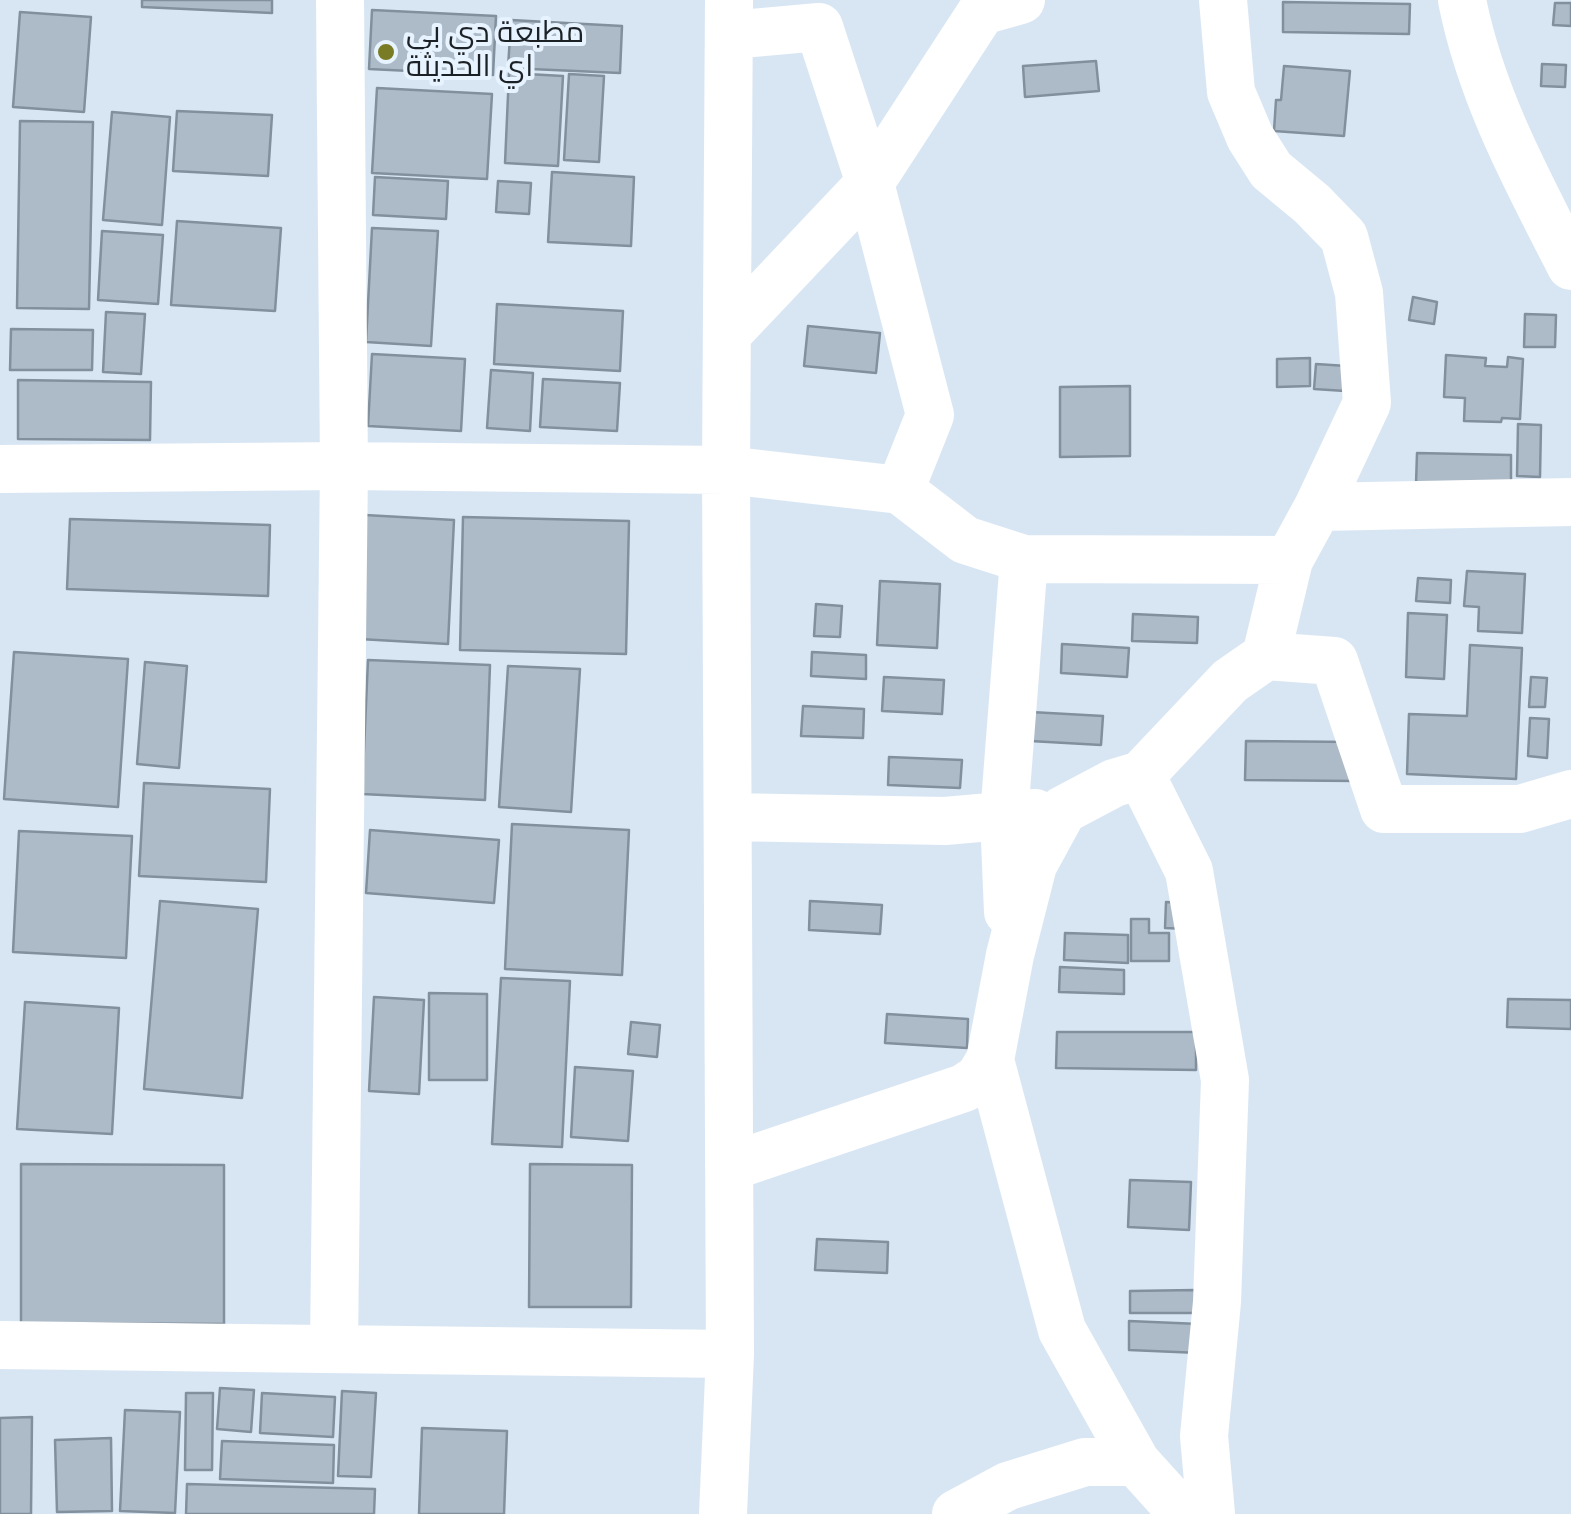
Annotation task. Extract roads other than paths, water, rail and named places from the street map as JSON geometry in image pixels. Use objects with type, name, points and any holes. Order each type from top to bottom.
[{"type":"street","points":[[334,1349],[344,466],[340,0]]},
{"type":"street","points":[[728,332],[870,183],[982,12],[1021,0]]},
{"type":"street","points":[[1223,0],[1231,92],[1250,137],[1272,170],[1344,236],[1359,293],[1367,403],[1289,560],[1266,656]]},
{"type":"street","points":[[1462,0],[1470,42],[1492,105],[1518,165],[1571,266]]},
{"type":"street","points":[[723,1514],[730,1354],[726,470],[730,18],[819,27],[870,183],[930,415],[900,490]]},
{"type":"street","points":[[0,470],[344,466],[726,470],[900,490],[965,540],[1024,558],[1289,560]]},
{"type":"street","points":[[1318,507],[1571,502]]},
{"type":"street","points":[[1010,955],[1004,816],[1024,558]]},
{"type":"street","points":[[728,817],[945,821],[1063,810],[1114,783],[1140,775],[1230,680],[1266,656],[1334,661],[1384,809],[1520,808],[1571,794]]},
{"type":"street","points":[[1140,775],[1189,872],[1225,1080],[1217,1302],[1204,1436],[1211,1514]]},
{"type":"street","points":[[729,1167],[964,1088],[979,1078],[990,1060],[1010,955],[1033,866],[1063,810]]},
{"type":"street","points":[[990,1060],[1062,1330],[1136,1462],[1184,1514]]},
{"type":"street","points":[[0,1345],[730,1354]]},
{"type":"street","points":[[956,1514],[1008,1486],[1085,1462],[1136,1462]]},
{"type":"place","name":"مطبعة دي بي اي الحديثة","points":[[386,52]]}]
